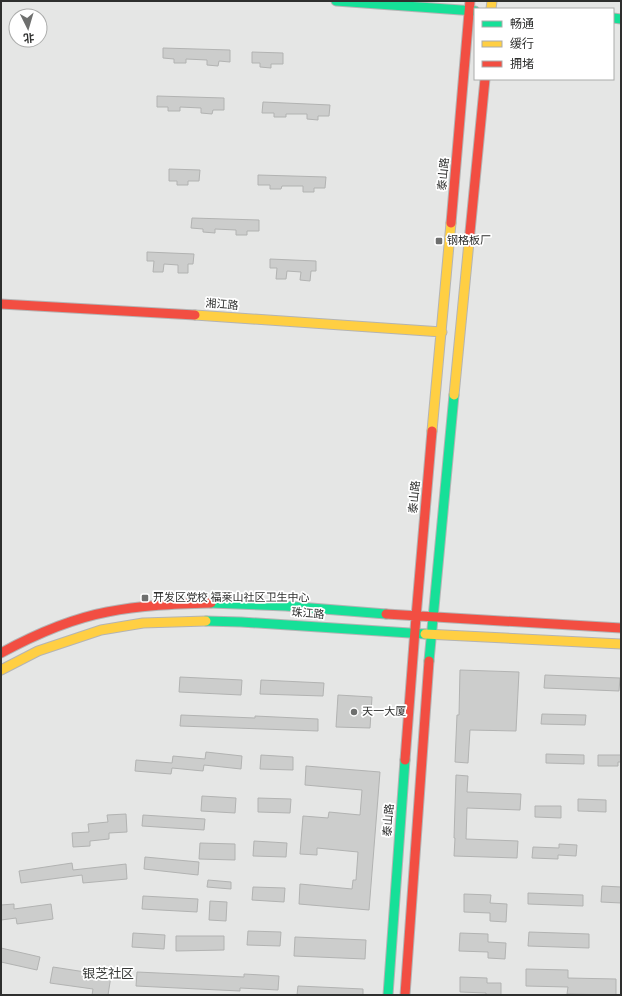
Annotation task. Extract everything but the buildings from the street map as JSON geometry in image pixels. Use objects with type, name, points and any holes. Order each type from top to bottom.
[{"type":"main road","points":[[336,1],[471,7]]},
{"type":"main road","name":"泰山路","points":[[388,995],[416,617],[471,7]]},
{"type":"main road","points":[[405,995],[432,618],[485,80]]},
{"type":"main road","name":"湘江路","points":[[1,304],[219,316],[442,332]]},
{"type":"main road","points":[[1,653],[26,640],[70,622],[106,612],[198,603],[621,628]]},
{"type":"main road","name":"珠江路","points":[[1,670],[38,651],[101,630],[143,623],[188,621],[241,622],[621,644]]},
{"type":"traffic: fast","points":[[336,1],[474,11]]},
{"type":"traffic: fast","points":[[614,18],[621,19]]},
{"type":"traffic: fast","points":[[429,661],[454,395]]},
{"type":"traffic: fast","points":[[211,603],[286,606],[386,614]]},
{"type":"traffic: fast","points":[[206,621],[425,634]]},
{"type":"traffic: fast","points":[[388,995],[405,760]]},
{"type":"traffic: slow","points":[[491,8],[492,1]]},
{"type":"traffic: slow","points":[[432,431],[451,223]]},
{"type":"traffic: slow","points":[[454,395],[469,242]]},
{"type":"traffic: slow","points":[[195,315],[442,332]]},
{"type":"traffic: slow","points":[[1,670],[38,651],[101,630],[143,623],[206,621]]},
{"type":"traffic: slow","points":[[425,634],[621,644]]},
{"type":"traffic: jam","points":[[451,223],[470,1]]},
{"type":"traffic: jam","points":[[469,242],[485,80]]},
{"type":"traffic: jam","points":[[1,304],[195,315]]},
{"type":"traffic: jam","points":[[405,760],[432,431]]},
{"type":"traffic: jam","points":[[1,653],[52,628],[93,615],[146,606],[211,603]]},
{"type":"traffic: jam","points":[[386,614],[621,628]]},
{"type":"traffic: jam","points":[[405,995],[429,661]]},
{"type":"place","name":"钢格板厂","points":[[439,241]]},
{"type":"place","name":"开发区党校 福莱山社区卫生中心","points":[[145,598]]},
{"type":"place","name":"天一大厦","points":[[354,712]]},
{"type":"district","name":"银芝社区","points":[[108,975]]}]
